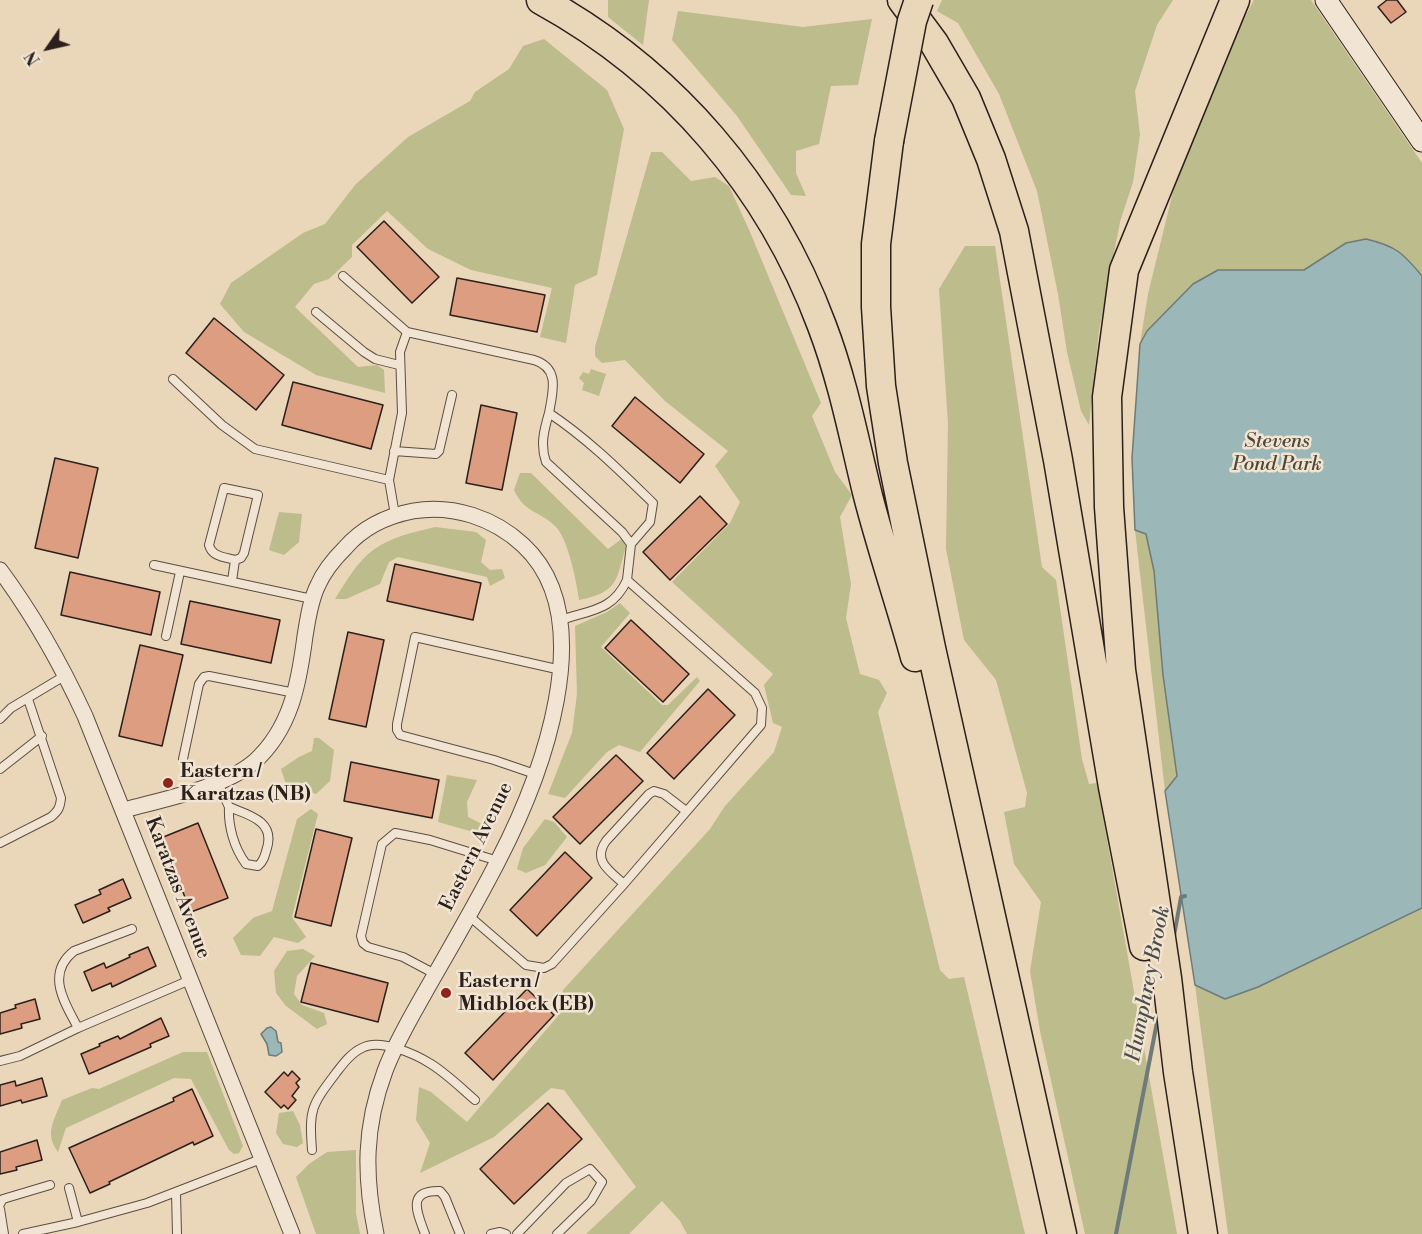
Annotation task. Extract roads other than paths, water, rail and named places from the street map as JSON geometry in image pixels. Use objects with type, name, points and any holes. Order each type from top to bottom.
[{"type":"highway","points":[[541,0],[590,29],[641,67],[687,110],[741,175],[765,210],[797,266],[832,353],[868,497],[989,909]]},
{"type":"highway","points":[[902,0],[934,43],[966,98],[991,159],[1014,231],[1058,460],[1125,783],[1158,1020],[1178,1072],[1203,1234]]},
{"type":"highway","points":[[919,0],[910,32],[889,141],[876,244],[876,307],[881,386],[901,505],[1062,1234]]},
{"type":"highway","points":[[1125,783],[1121,670],[1109,507],[1107,398],[1124,270],[1235,0]]},
{"type":"street","points":[[1326,0],[1421,136]]},
{"type":"street","name":"Eastern Avenue","points":[[124,810],[218,783],[241,771],[265,751],[284,725],[296,693],[312,599],[325,573],[354,537],[380,521],[395,515],[425,509],[457,510],[481,518],[510,534],[524,546],[544,570],[557,602],[561,620],[561,670],[551,718],[535,774],[519,816],[498,861],[395,1047],[377,1096],[368,1142],[368,1187],[376,1234]]},
{"type":"street","name":"Karatzas Avenue","points":[[0,570],[41,630],[66,675],[124,810],[292,1234]]},
{"type":"lane","points":[[344,276],[407,332],[544,363],[550,368],[552,376],[549,414],[543,435],[546,462],[622,532],[631,544]]},
{"type":"lane","points":[[316,312],[364,352],[375,358],[399,364]]},
{"type":"lane","points":[[395,515],[389,480],[402,413],[399,364],[400,352],[407,332]]},
{"type":"lane","points":[[173,379],[222,425],[255,449],[389,480]]},
{"type":"lane","points":[[394,451],[436,454],[439,451],[452,395]]},
{"type":"lane","points":[[549,414],[577,432],[653,503],[650,522],[631,544],[627,579],[616,599],[608,604],[561,620]]},
{"type":"lane","points":[[224,488],[258,495],[244,553],[241,558],[235,560],[214,554],[209,545],[224,488]]},
{"type":"lane","points":[[232,581],[235,560]]},
{"type":"lane","points":[[154,565],[312,599]]},
{"type":"lane","points":[[166,636],[180,572]]},
{"type":"lane","points":[[468,915],[526,964],[544,968],[552,964],[761,725],[762,708],[754,693],[627,579]]},
{"type":"lane","points":[[535,774],[494,760],[400,735],[397,724],[415,637],[561,670]]},
{"type":"lane","points":[[0,719],[11,708],[66,675]]},
{"type":"lane","points":[[183,759],[199,684],[204,677],[284,689],[296,693]]},
{"type":"lane","points":[[0,843],[51,817],[58,812],[60,806],[61,798],[28,699]]},
{"type":"lane","points":[[0,769],[42,736]]},
{"type":"lane","points":[[218,783],[229,807],[230,829],[242,858],[246,864],[258,866],[262,862],[268,843],[268,832],[264,823],[229,807]]},
{"type":"lane","points":[[624,884],[604,865],[600,858],[600,849],[606,841],[654,791],[664,795],[686,811]]},
{"type":"lane","points":[[435,974],[411,960],[368,947],[363,943],[361,936],[382,844],[395,833],[430,840],[498,861]]},
{"type":"lane","points":[[78,1028],[61,995],[59,986],[62,966],[74,951],[132,929]]},
{"type":"lane","points":[[0,1061],[20,1056],[78,1028],[190,980]]},
{"type":"lane","points":[[312,1150],[310,1119],[312,1108],[345,1061],[363,1047],[373,1044],[395,1047],[432,1065],[475,1100]]},
{"type":"lane","points":[[23,1234],[147,1203],[261,1159]]},
{"type":"lane","points":[[517,1234],[566,1182],[590,1168],[602,1182],[591,1201],[557,1234]]},
{"type":"lane","points":[[0,1204],[3,1198],[50,1185]]},
{"type":"lane","points":[[69,1188],[78,1222]]},
{"type":"lane","points":[[425,1234],[415,1206],[421,1196],[432,1191],[440,1191],[445,1197],[460,1234]]},
{"type":"lane","points":[[176,1192],[177,1234]]},
{"type":"lane","points":[[0,1209],[4,1234]]},
{"type":"lane","points":[[491,1234],[501,1232],[506,1234]]},
{"type":"water","name":"Stevens Pond Park","points":[[1366,239],[1392,248],[1422,276],[1422,908],[1258,987],[1225,999],[1195,985],[1165,791],[1177,776],[1163,675],[1154,571],[1146,534],[1135,530],[1132,458],[1140,344],[1147,331],[1193,284],[1218,270],[1304,270],[1346,243]]},
{"type":"water","points":[[271,1027],[276,1031],[278,1042],[281,1043],[282,1052],[276,1056],[269,1055],[267,1044],[261,1034]]},
{"type":"waterway","name":"Humphrey Brook","points":[[1174,936],[1181,897],[1185,896]]},
{"type":"waterway","name":"Humphrey Brook","points":[[1116,1234],[1158,1017]]},
{"type":"place","name":"Eastern / Karatzas (NB)","points":[[168,783]]},
{"type":"place","name":"Eastern / Midblock (EB)","points":[[446,993]]}]
